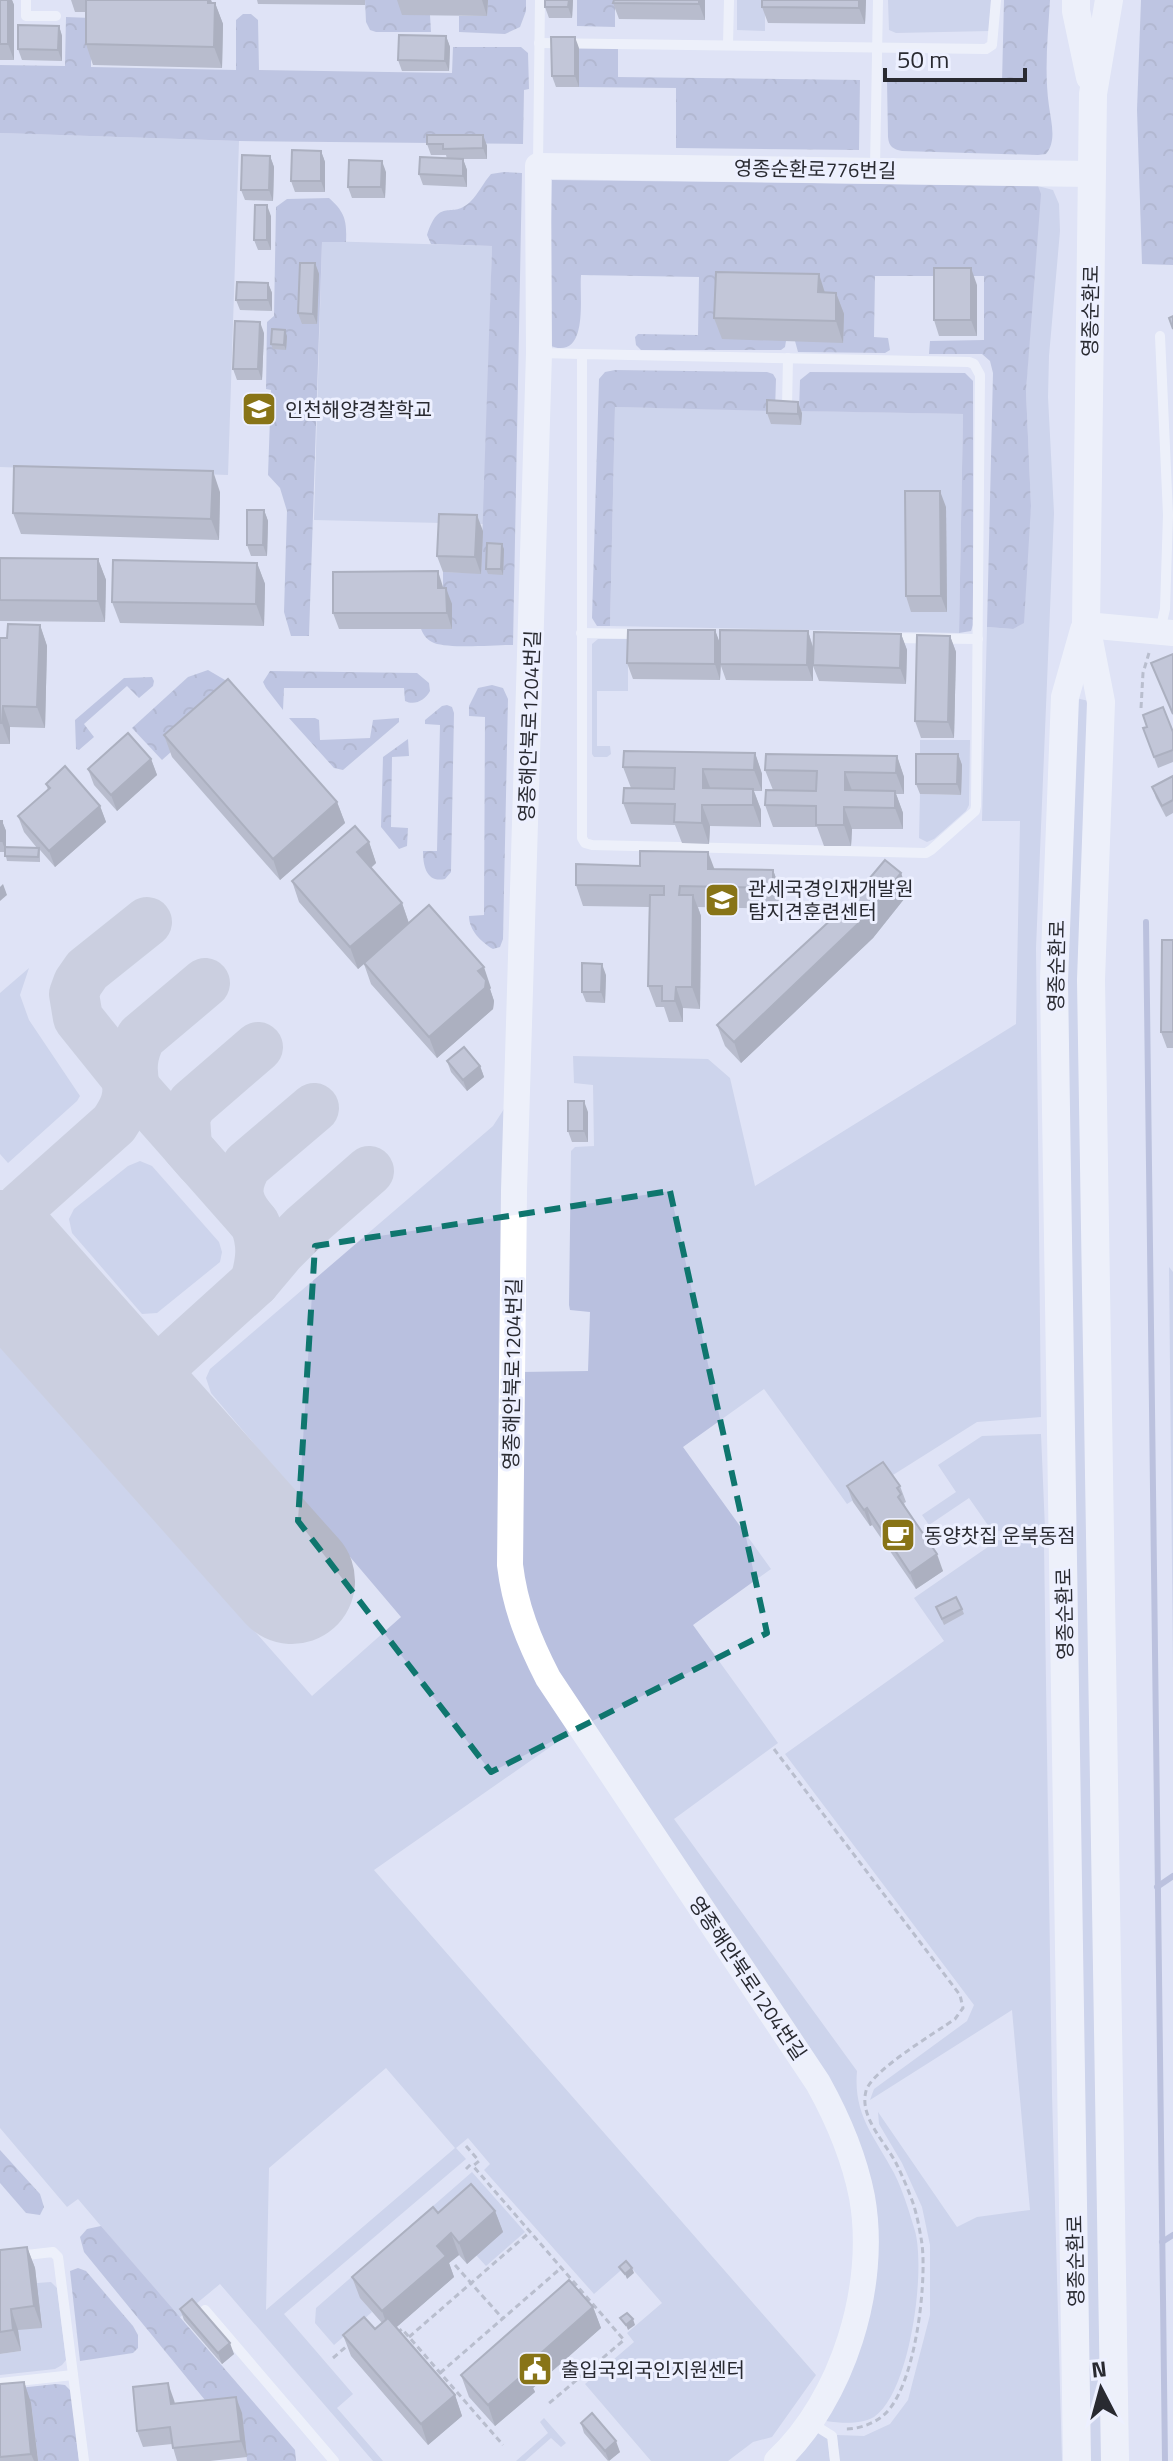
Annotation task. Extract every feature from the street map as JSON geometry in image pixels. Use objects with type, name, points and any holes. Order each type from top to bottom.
[{"type":"main road","name":"영종순환로","points":[[1076,0],[1093,94]]},
{"type":"main road","name":"영종순환로","points":[[1109,0],[1093,94],[1086,625],[1101,702],[1091,980],[1115,2461]]},
{"type":"main road","name":"영종순환로","points":[[1077,2461],[1054,981],[1065,697],[1086,625]]},
{"type":"street","name":"영종순환로776번길","points":[[538,166],[1092,174]]},
{"type":"street","name":"영종해안북로1204번길","points":[[538,166],[539,353],[514,1191],[509,1537],[513,1593],[522,1623],[548,1678],[818,2083],[846,2142],[862,2200],[865,2230],[862,2285],[847,2349],[834,2382],[811,2423],[777,2461]]},
{"type":"street","points":[[1086,625],[1164,632]]},
{"type":"lane","points":[[26,0],[26,16],[56,16]]},
{"type":"lane","points":[[538,166],[540,0]]},
{"type":"lane","points":[[728,45],[729,0]]},
{"type":"lane","points":[[875,170],[878,0]]},
{"type":"lane","points":[[539,43],[986,49],[992,45],[994,38],[996,0]]},
{"type":"lane","points":[[1160,336],[1170,434],[1171,523],[1162,622],[1164,632]]},
{"type":"lane","points":[[539,353],[969,362],[977,368],[980,375],[976,806],[975,811],[926,853],[585,843],[582,838],[582,354]]},
{"type":"lane","points":[[787,407],[788,358]]},
{"type":"lane","points":[[581,633],[645,634]]},
{"type":"lane","points":[[883,637],[978,639]]},
{"type":"lane","points":[[0,2258],[53,2252],[58,2257],[84,2461]]},
{"type":"lane","points":[[205,2310],[334,2461]]},
{"type":"lane","points":[[0,2383],[73,2375]]},
{"type":"lane","points":[[811,2423],[832,2436],[835,2461]]},
{"type":"path","points":[[1141,708],[1143,673],[1164,632]]},
{"type":"path","points":[[774,1749],[960,1995],[963,2008],[955,2019],[876,2074],[866,2090],[865,2106],[872,2126],[896,2164],[913,2203],[922,2246],[922,2301],[911,2362],[899,2395],[882,2418],[856,2429],[830,2429],[811,2423]]},
{"type":"path","points":[[466,2146],[479,2161],[466,2169]]},
{"type":"path","points":[[473,2166],[624,2340],[547,2405]]},
{"type":"path","points":[[409,2337],[530,2232]]},
{"type":"path","points":[[455,2265],[503,2319]]},
{"type":"path","points":[[440,2373],[561,2268]]},
{"type":"path","points":[[395,2335],[402,2329],[503,2445]]},
{"type":"path","points":[[333,2358],[353,2341]]},
{"type":"highlighted area","points":[[670,1191],[767,1633],[491,1772],[298,1521],[315,1246]]},
{"type":"shaded area","points":[[737,0],[765,0],[765,31],[737,30]]},
{"type":"shaded area","points":[[888,0],[991,0],[990,31],[896,33],[889,30]]},
{"type":"shaded area","points":[[0,133],[239,141],[228,475],[0,467]]},
{"type":"shaded area","points":[[1038,186],[1053,190],[1059,204],[1060,231],[1049,356],[1054,513],[1036,948],[1041,1417],[977,1422],[847,1504],[764,1389],[683,1447],[771,1569],[693,1625],[778,1743],[674,1819],[857,2071],[858,2100],[862,2113],[906,2201],[918,2249],[912,2330],[906,2358],[887,2404],[869,2420],[826,2421],[842,2391],[867,2180],[558,1682],[523,1602],[521,1372],[588,1371],[590,1312],[570,1310],[569,1305],[571,1151],[575,1147],[594,1146],[593,1085],[574,1083],[573,1056],[708,1059],[730,1078],[755,1186],[1016,1024],[1020,821],[982,821],[987,627],[1013,629],[1031,507],[1026,391]]},
{"type":"shaded area","points":[[322,241],[492,246],[484,524],[314,520]]},
{"type":"shaded area","points":[[615,407],[963,414],[959,633],[610,626]]},
{"type":"shaded area","points":[[598,639],[628,639],[628,691],[597,691],[597,746],[610,746],[611,754],[607,757],[594,757],[592,754],[592,644]]},
{"type":"shaded area","points":[[1075,701],[1089,701],[1107,2461],[1087,2461],[1063,1000]]},
{"type":"shaded area","points":[[920,740],[970,740],[969,805],[966,811],[927,842],[919,838],[920,794],[961,795],[920,765]]},
{"type":"shaded area","points":[[29,968],[20,995],[29,1020],[80,1096],[8,1163],[0,1154],[0,993]]},
{"type":"shaded area","points":[[504,1109],[498,1523],[573,1731],[374,1870],[816,2375],[772,2437],[753,2442],[728,2461],[651,2461],[585,2384],[634,2342],[627,2333],[662,2303],[628,2264],[594,2294],[484,2170],[490,2164],[468,2138],[456,2148],[466,2159],[284,2314],[353,2394],[337,2408],[383,2461],[373,2461],[220,2284],[179,2318],[78,2199],[67,2207],[0,2128],[0,1344],[312,1696],[401,1617],[211,1393],[206,1378],[210,1369],[493,1126]],"holes":[[[386,2068],[455,2148],[266,2310],[269,2168]]]},
{"type":"shaded area","points":[[140,1161],[152,1166],[219,1242],[222,1252],[220,1262],[157,1313],[142,1314],[72,1233],[69,1219],[74,1209],[128,1166]]},
{"type":"shaded area","points":[[1169,1267],[1173,1272],[1173,1669]]},
{"type":"shaded area","points":[[1041,1434],[1045,1529],[992,1531],[969,1498],[929,1525],[922,1515],[956,1492],[938,1465],[982,1436]]},
{"type":"shaded area","points":[[998,1540],[1044,1545],[1052,2094],[1062,2461],[839,2461],[837,2435],[864,2436],[890,2424],[908,2400],[930,2315],[930,2245],[922,2207],[902,2163],[879,2124],[878,2112],[957,2227],[977,2217],[1030,2210],[1012,2010],[870,2100],[874,2089],[967,2021],[974,2005],[785,1754],[944,1641],[914,1598]]},
{"type":"shaded area","points":[[472,2172],[525,2232],[486,2266],[476,2255],[502,2232],[361,2298],[372,2312],[334,2345],[315,2323],[316,2308]]},
{"type":"shaded area","points":[[51,2282],[57,2288],[66,2360],[55,2369],[0,2375],[0,2354],[21,2351],[18,2330],[37,2283]]},
{"type":"shaded area","points":[[544,2418],[566,2443],[561,2447],[551,2438],[525,2461],[516,2461],[548,2433],[540,2422]]},
{"type":"shaded area","points":[[819,2432],[828,2438],[830,2461],[790,2461]]},
{"type":"green space","points":[[365,0],[403,0],[403,15],[430,15],[431,32],[370,30],[366,22]]},
{"type":"green space","points":[[488,0],[526,0],[520,27],[505,34],[459,32],[459,16],[487,16]]},
{"type":"green space","points":[[577,0],[615,0],[615,27],[577,26]]},
{"type":"green space","points":[[1004,0],[1050,0],[1047,80],[1052,137],[1046,154],[902,151],[892,147],[888,137],[887,81],[1002,82]]},
{"type":"green space","points":[[1141,0],[1173,0],[1173,265],[1142,264],[1137,110]]},
{"type":"green space","points":[[243,14],[251,14],[258,20],[259,70],[452,73],[453,47],[521,47],[528,53],[529,89],[524,90],[523,144],[239,141],[0,133],[0,65],[65,66],[66,17],[91,18],[91,67],[236,70],[236,20]]},
{"type":"green space","points":[[579,48],[618,48],[618,77],[860,80],[859,150],[676,148],[676,88],[578,87]]},
{"type":"green space","points":[[522,173],[513,645],[441,645],[429,641],[421,629],[452,628],[443,604],[443,572],[481,573],[492,246],[431,244],[427,235],[441,212],[464,207],[491,174]]},
{"type":"green space","points":[[552,180],[1038,186],[1041,194],[1026,391],[1031,506],[1024,623],[1013,629],[987,627],[993,373],[990,361],[982,354],[929,354],[930,341],[984,340],[984,276],[875,276],[874,337],[888,338],[890,350],[885,353],[798,352],[795,341],[786,341],[781,350],[641,350],[636,345],[635,337],[638,334],[698,335],[699,277],[581,275],[580,325],[571,345],[561,348],[548,345]]},
{"type":"green space","points":[[329,198],[344,217],[346,242],[322,242],[309,636],[291,636],[284,612],[287,511],[280,488],[268,475],[271,390],[266,389],[267,322],[274,316],[276,207],[287,199]]},
{"type":"green space","points":[[605,372],[767,372],[776,379],[775,411],[615,407],[610,626],[597,626],[592,618],[599,379]]},
{"type":"green space","points":[[810,372],[965,373],[973,381],[971,631],[959,633],[963,414],[799,411],[800,380]]},
{"type":"green space","points":[[208,670],[225,680],[237,693],[162,760],[132,728],[188,677]]},
{"type":"green space","points":[[270,671],[417,673],[429,683],[430,691],[423,699],[412,703],[405,701],[404,688],[284,688],[283,710],[263,682]]},
{"type":"green space","points":[[152,677],[153,686],[139,698],[127,686],[84,724],[94,737],[79,750],[76,749],[75,720],[124,678]]},
{"type":"green space","points":[[492,685],[503,688],[508,699],[503,939],[500,947],[493,949],[476,935],[469,916],[484,915],[485,717],[469,716],[469,706],[478,688]]},
{"type":"green space","points":[[447,705],[452,707],[454,713],[451,872],[445,879],[439,880],[427,872],[423,851],[437,851],[440,725],[425,724],[425,720]]},
{"type":"green space","points":[[289,718],[319,720],[320,740],[370,738],[373,720],[399,718],[399,722],[343,770],[334,768]]},
{"type":"green space","points":[[408,739],[409,756],[392,757],[391,827],[408,828],[407,846],[399,849],[381,827],[383,757]]},
{"type":"green space","points":[[0,2150],[40,2194],[44,2207],[40,2215],[26,2213],[0,2183]]},
{"type":"green space","points":[[101,2226],[295,2450],[296,2461],[247,2461],[242,2414],[218,2416],[84,2252],[80,2237],[87,2229]]},
{"type":"green space","points":[[78,2268],[86,2271],[133,2326],[138,2335],[138,2348],[133,2353],[80,2361],[70,2271]]},
{"type":"green space","points":[[65,2385],[71,2391],[79,2461],[38,2461],[31,2403],[0,2390]]},
{"type":"building","points":[[0,0],[8,0],[8,44],[0,44]]},
{"type":"building","points":[[86,0],[208,0],[208,3],[215,3],[214,47],[86,44]]},
{"type":"building","points":[[545,0],[569,0],[568,7],[545,7]]},
{"type":"building","points":[[614,0],[699,0],[699,4],[613,3]]},
{"type":"building","points":[[762,0],[859,0],[859,8],[762,7]]},
{"type":"building","points":[[18,25],[59,26],[58,50],[18,49]]},
{"type":"building","points":[[399,35],[446,36],[445,61],[398,60]]},
{"type":"building","points":[[551,37],[575,37],[575,76],[552,76]]},
{"type":"building","points":[[427,135],[483,135],[483,148],[443,149],[443,144],[427,144]]},
{"type":"building","points":[[292,150],[321,151],[321,181],[291,181]]},
{"type":"building","points":[[242,155],[270,156],[269,190],[241,190]]},
{"type":"building","points":[[420,157],[463,159],[463,176],[419,174]]},
{"type":"building","points":[[349,160],[382,161],[381,187],[348,187]]},
{"type":"building","points":[[255,205],[267,205],[267,240],[254,240]]},
{"type":"building","points":[[300,263],[315,263],[313,314],[298,313]]},
{"type":"building","points":[[934,268],[971,268],[971,320],[934,320]]},
{"type":"building","points":[[716,272],[819,274],[818,292],[836,293],[836,321],[714,318]]},
{"type":"building","points":[[237,282],[268,283],[268,300],[236,300]]},
{"type":"building","points":[[235,321],[260,322],[258,369],[233,369]]},
{"type":"building","points":[[272,329],[285,330],[284,345],[271,344]]},
{"type":"building","points":[[767,400],[798,402],[798,414],[767,413]]},
{"type":"building","points":[[14,466],[213,471],[211,519],[13,513]]},
{"type":"building","points":[[905,491],[940,491],[941,596],[906,596]]},
{"type":"building","points":[[247,510],[264,510],[263,545],[247,545]]},
{"type":"building","points":[[439,514],[477,515],[475,557],[437,556]]},
{"type":"building","points":[[487,543],[502,544],[501,569],[486,569]]},
{"type":"building","points":[[0,558],[98,559],[98,601],[0,600]]},
{"type":"building","points":[[113,560],[257,563],[256,604],[112,602]]},
{"type":"building","points":[[438,571],[438,588],[446,588],[447,613],[333,613],[333,572]]},
{"type":"building","points":[[8,624],[40,625],[37,707],[3,706],[0,723],[0,638],[7,638]]},
{"type":"building","points":[[628,630],[715,630],[715,664],[627,663]]},
{"type":"building","points":[[720,630],[808,631],[807,665],[720,664]]},
{"type":"building","points":[[814,632],[901,634],[900,668],[813,665]]},
{"type":"building","points":[[917,635],[950,636],[948,722],[915,721]]},
{"type":"building","points":[[1173,654],[1173,714],[1151,663]]},
{"type":"building","points":[[228,679],[337,802],[273,859],[164,735]]},
{"type":"building","points":[[1163,707],[1173,732],[1173,750],[1154,757],[1143,728],[1147,727],[1143,715]]},
{"type":"building","points":[[128,733],[151,759],[111,795],[88,769]]},
{"type":"building","points":[[624,751],[755,753],[754,770],[703,769],[703,788],[753,789],[753,805],[702,805],[702,823],[674,822],[675,804],[623,803],[624,788],[674,789],[675,768],[623,767]]},
{"type":"building","points":[[766,754],[897,756],[896,773],[845,772],[845,790],[895,791],[895,808],[844,807],[844,825],[816,825],[816,806],[765,805],[766,790],[816,791],[817,771],[765,770]]},
{"type":"building","points":[[916,754],[958,754],[957,784],[916,784]]},
{"type":"building","points":[[65,766],[100,806],[49,851],[18,816],[50,788],[46,784]]},
{"type":"building","points":[[1173,776],[1173,800],[1162,806],[1152,787]]},
{"type":"building","points":[[355,826],[369,842],[357,852],[402,903],[350,947],[292,881]]},
{"type":"building","points":[[5,847],[39,848],[38,857],[5,856]]},
{"type":"building","points":[[640,851],[708,852],[708,869],[773,870],[773,888],[680,886],[679,895],[693,895],[692,987],[676,987],[675,1001],[662,1001],[662,986],[648,986],[650,895],[664,895],[664,886],[576,885],[576,864],[640,866]]},
{"type":"building","points":[[885,860],[901,873],[865,917],[734,1042],[717,1025],[848,904]]},
{"type":"building","points":[[429,905],[484,967],[478,971],[486,980],[485,988],[429,1037],[364,963]]},
{"type":"building","points":[[1162,940],[1173,940],[1173,1032],[1161,1032]]},
{"type":"building","points":[[582,963],[602,964],[601,992],[582,992]]},
{"type":"building","points":[[464,1047],[480,1066],[463,1080],[447,1061]]},
{"type":"building","points":[[568,1101],[584,1101],[584,1131],[568,1131]]},
{"type":"building","points":[[883,1462],[900,1486],[897,1488],[901,1494],[898,1497],[937,1554],[910,1573],[867,1508],[864,1510],[847,1486]]},
{"type":"building","points":[[956,1597],[962,1609],[942,1619],[936,1607]]},
{"type":"building","points":[[471,2184],[495,2211],[459,2243],[451,2233],[437,2246],[446,2256],[382,2311],[352,2277],[433,2207],[438,2213]]},
{"type":"building","points":[[27,2247],[34,2306],[11,2309],[13,2330],[0,2332],[0,2250]]},
{"type":"building","points":[[626,2261],[632,2268],[625,2274],[619,2267]]},
{"type":"building","points":[[569,2280],[593,2307],[524,2368],[527,2371],[488,2405],[461,2375]]},
{"type":"building","points":[[192,2299],[230,2343],[218,2353],[180,2309]]},
{"type":"building","points":[[627,2313],[633,2319],[626,2325],[620,2318]]},
{"type":"building","points":[[364,2317],[375,2329],[388,2318],[455,2395],[421,2424],[343,2335]]},
{"type":"building","points":[[24,2382],[31,2454],[0,2457],[0,2384]]},
{"type":"building","points":[[168,2383],[171,2404],[236,2397],[241,2441],[173,2448],[170,2427],[137,2431],[133,2387]]},
{"type":"building","points":[[592,2413],[616,2441],[605,2451],[581,2423]]},
{"type":"waterway","points":[[1146,922],[1165,2461]]},
{"type":"waterway","points":[[1157,1887],[1173,1876]]},
{"type":"waterway","points":[[1162,2242],[1173,2235]]},
{"type":"taxiway","points":[[147,922],[87,970],[74,994],[78,1018],[127,1079],[255,1224],[260,1253],[255,1282]]},
{"type":"taxiway","points":[[135,1087],[133,1062],[141,1037],[205,983]]},
{"type":"taxiway","points":[[200,1162],[187,1147],[185,1117],[192,1104],[258,1047]]},
{"type":"taxiway","points":[[8,1262],[7,1239],[17,1213],[114,1124],[125,1103],[127,1079]]},
{"type":"taxiway","points":[[254,1223],[239,1196],[240,1181],[247,1165],[314,1108]]},
{"type":"taxiway","points":[[128,1397],[255,1282],[305,1227],[369,1171]]},
{"type":"runway","points":[[0,1253],[292,1581]]},
{"type":"place","name":"인천해양경찰학교","points":[[259,409]]},
{"type":"place","name":"관세국경인재개발원 탐지견훈련센터","points":[[722,900]]},
{"type":"place","name":"동양찻집 운북동점","points":[[898,1535]]},
{"type":"place","name":"출입국외국인지원센터","points":[[535,2369]]}]
